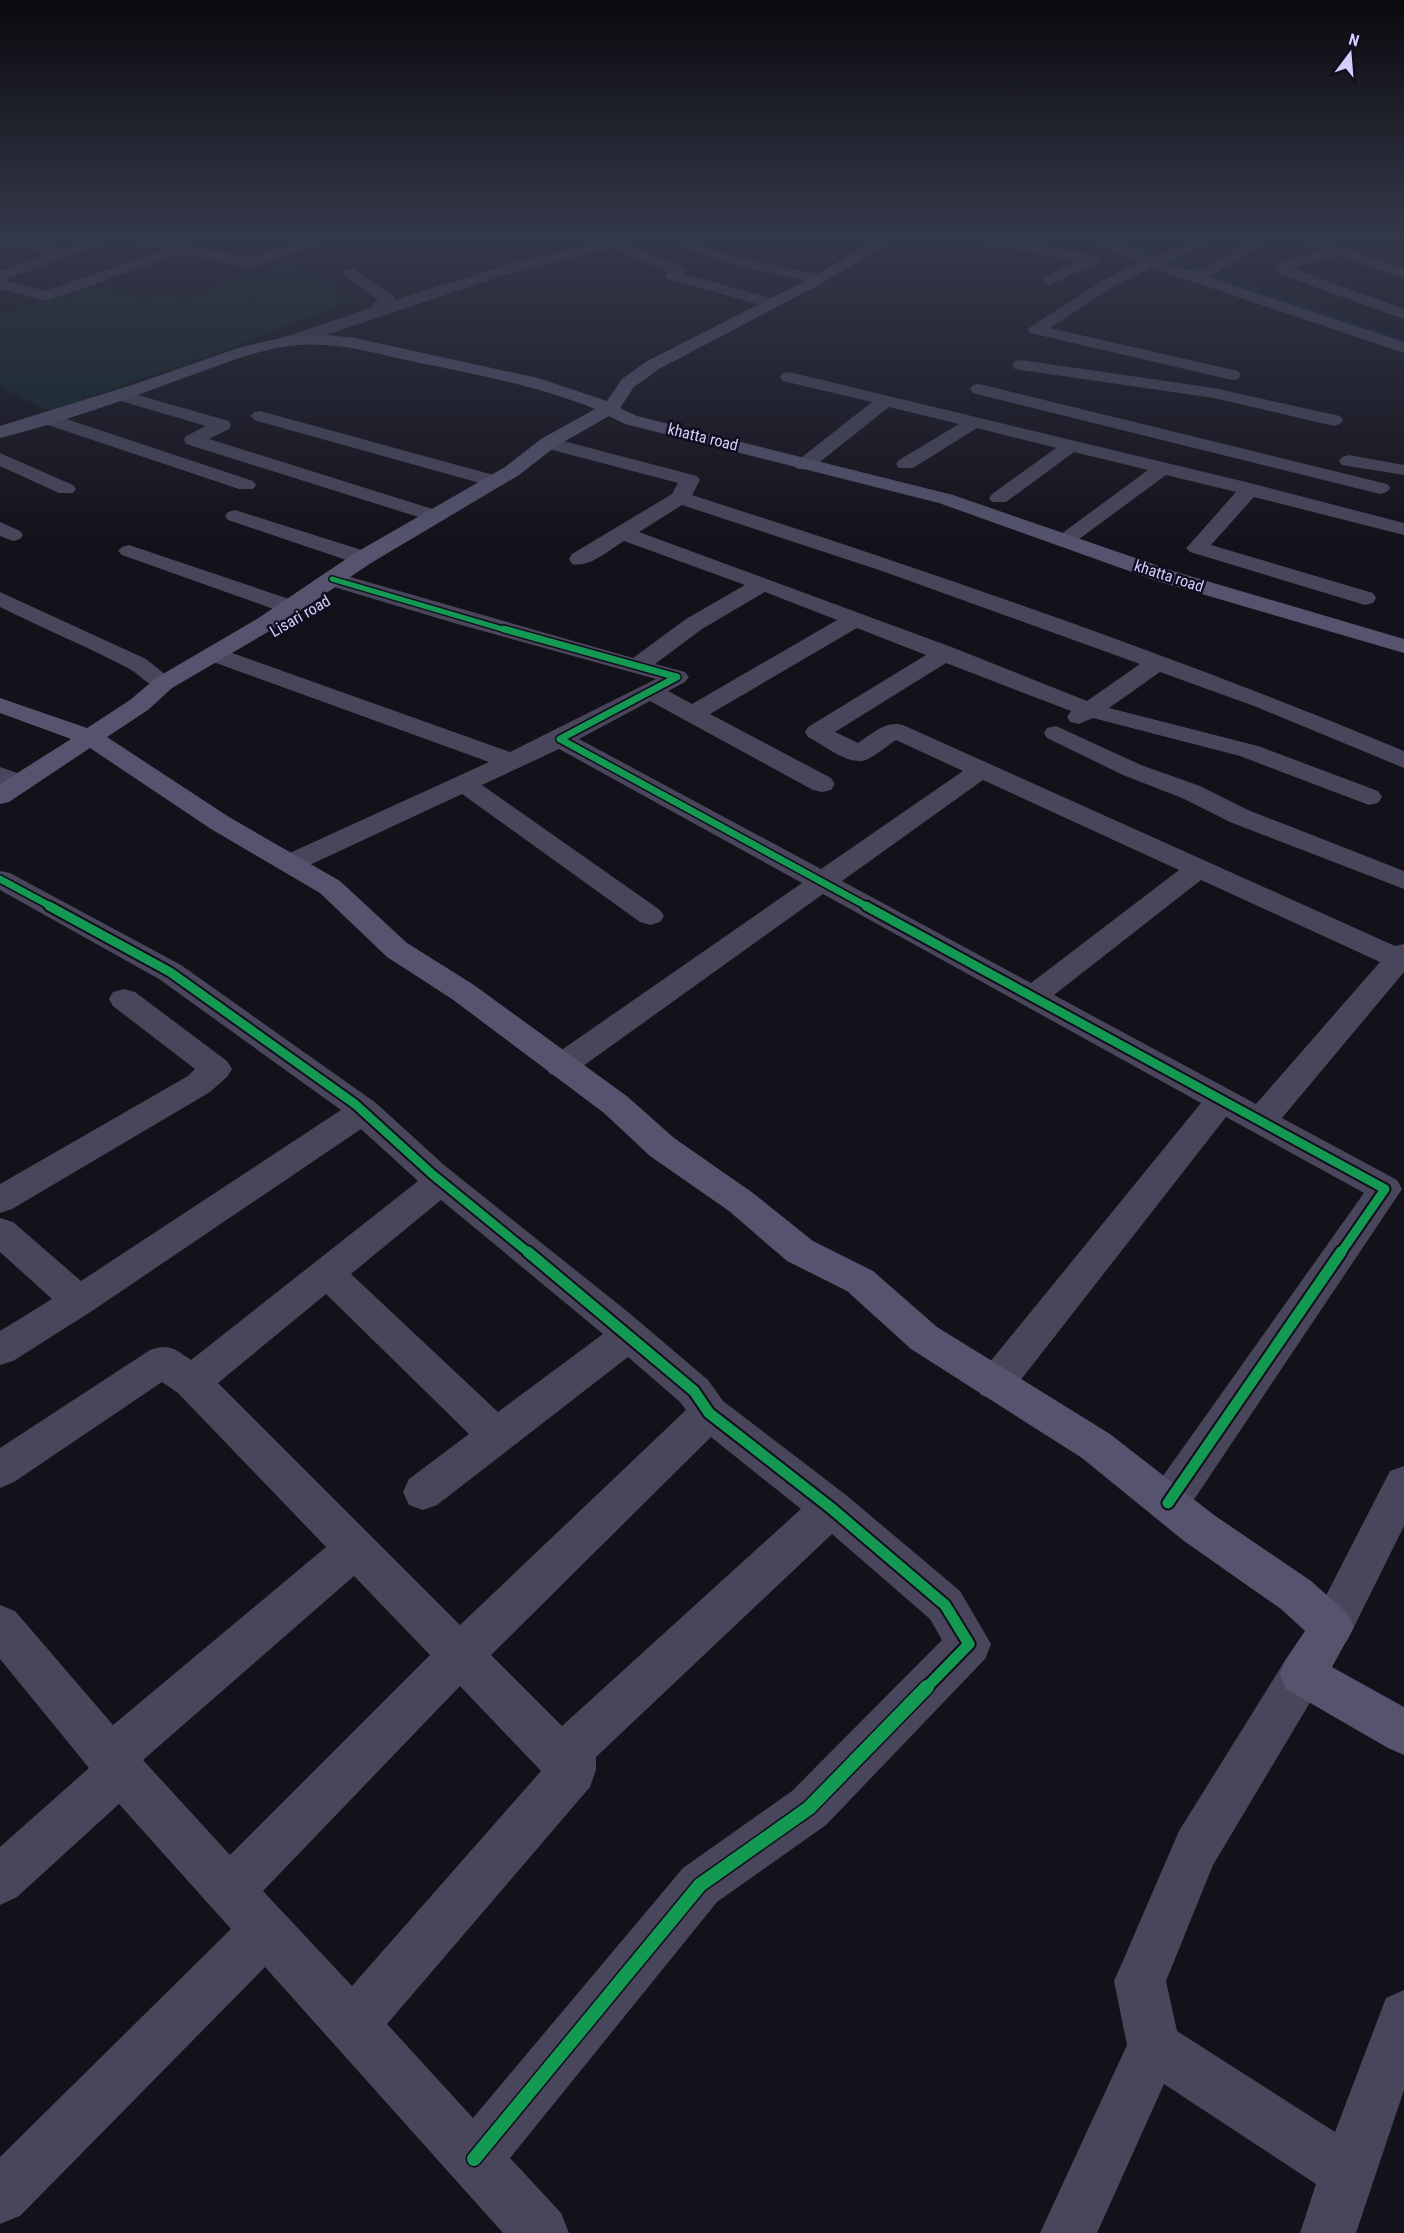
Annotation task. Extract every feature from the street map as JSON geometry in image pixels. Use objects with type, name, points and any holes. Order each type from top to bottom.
[{"type":"street","points":[[290,341],[298,338]]},
{"type":"street","name":"Lisari road","points":[[0,816],[96,741],[164,683],[220,657],[353,585],[558,446],[604,412],[628,383],[653,365],[704,338]]},
{"type":"street","points":[[1024,343],[1031,338]]},
{"type":"street","points":[[1073,338],[1232,375]]},
{"type":"street","points":[[1375,338],[1404,348]]},
{"type":"street","name":"khatta road","points":[[0,432],[120,395],[241,352],[290,341],[326,340],[355,343],[553,388],[604,412],[631,420],[946,499],[1165,576],[1404,646]]},
{"type":"street","points":[[1006,354],[1021,365],[1214,393],[1335,420]]},
{"type":"street","points":[[936,413],[1021,365]]},
{"type":"street","points":[[789,377],[1250,489],[1404,529]]},
{"type":"street","points":[[979,389],[1380,488]]},
{"type":"street","points":[[120,395],[222,425],[193,440],[435,516]]},
{"type":"street","points":[[804,465],[886,400]]},
{"type":"street","points":[[260,416],[494,481]]},
{"type":"street","points":[[45,418],[246,485]]},
{"type":"street","points":[[906,464],[975,422]]},
{"type":"street","name":"Lisari road","points":[[7,785],[96,741],[363,558],[558,446]]},
{"type":"street","points":[[558,446],[690,480],[680,498],[580,559]]},
{"type":"street","points":[[999,498],[1070,446]]},
{"type":"street","points":[[1329,456],[1361,465],[1402,468]]},
{"type":"street","points":[[0,459],[66,489]]},
{"type":"street","points":[[1064,542],[1162,468]]},
{"type":"street","points":[[1380,488],[1402,468]]},
{"type":"street","points":[[1380,488],[1382,522]]},
{"type":"street","points":[[1250,489],[1197,548],[1365,598]]},
{"type":"street","points":[[680,498],[890,566],[1263,701],[1404,760]]},
{"type":"street","points":[[235,516],[363,558]]},
{"type":"street","points":[[622,533],[946,653],[1089,710],[1248,751],[1369,797]]},
{"type":"street","points":[[129,551],[290,607]]},
{"type":"street","points":[[332,579],[462,618],[643,679],[691,715],[822,784]]},
{"type":"street","points":[[291,863],[560,739],[643,679],[694,624],[763,584]]},
{"type":"street","points":[[0,599],[138,664],[164,683]]},
{"type":"street","points":[[691,715],[856,619]]},
{"type":"street","points":[[946,653],[817,732],[859,754],[894,730],[1198,869],[1402,956],[1260,1121]]},
{"type":"street","points":[[220,657],[510,761]]},
{"type":"street","points":[[1156,664],[1047,739],[1191,792],[1239,816],[1404,881]]},
{"type":"street","points":[[0,705],[96,741],[220,823],[330,887],[397,950],[463,992],[616,1105],[662,1147],[741,1202],[800,1251],[860,1281],[924,1338],[1096,1446],[1168,1503],[1296,1595],[1332,1627]]},
{"type":"street","points":[[560,739],[1394,1194],[1168,1503]]},
{"type":"street","points":[[561,1066],[981,769]]},
{"type":"street","points":[[463,783],[650,916]]},
{"type":"street","points":[[1033,996],[1198,869]]},
{"type":"street","points":[[0,879],[170,972],[264,1037],[364,1112],[441,1181],[694,1391],[709,1413],[831,1508],[945,1605],[969,1644],[809,1808],[700,1885],[474,2159]]},
{"type":"street","points":[[0,1200],[199,1084],[216,1070],[124,999]]},
{"type":"street","points":[[995,1384],[1222,1100]]},
{"type":"street","points":[[0,1350],[79,1301],[364,1112]]},
{"type":"street","points":[[192,1382],[441,1181]]},
{"type":"street","points":[[0,1231],[79,1301]]},
{"type":"street","points":[[327,1273],[497,1436]]},
{"type":"street","points":[[423,1492],[629,1335]]},
{"type":"street","points":[[0,1470],[164,1361],[192,1382],[573,1770]]},
{"type":"street","points":[[230,1890],[460,1656],[709,1413]]},
{"type":"street","points":[[1068,2233],[1154,2047],[1140,1981],[1196,1848],[1332,1627],[1404,1484]]},
{"type":"street","points":[[352,2025],[573,1770],[572,1748],[831,1508]]},
{"type":"street","points":[[0,1880],[116,1764],[355,1548]]},
{"type":"street","points":[[5,1641],[541,2233]]},
{"type":"street","points":[[1302,1674],[1404,1732]]},
{"type":"street","points":[[0,2196],[266,1930]]},
{"type":"street","points":[[1328,2233],[1404,2016]]},
{"type":"street","points":[[1154,2047],[1348,2172]]},
{"type":"green space","points":[[0,338],[255,338],[49,411],[0,387]]},
{"type":"waterway","points":[[1393,338],[1404,342]]},
{"type":"cycle path","points":[[332,579],[462,618],[677,677],[560,739],[1385,1189],[1168,1503]]},
{"type":"cycle path","points":[[0,879],[170,972],[355,1104],[432,1174],[615,1323],[694,1391],[709,1413],[831,1508],[945,1605],[969,1644],[809,1808],[700,1885],[474,2159]]}]
